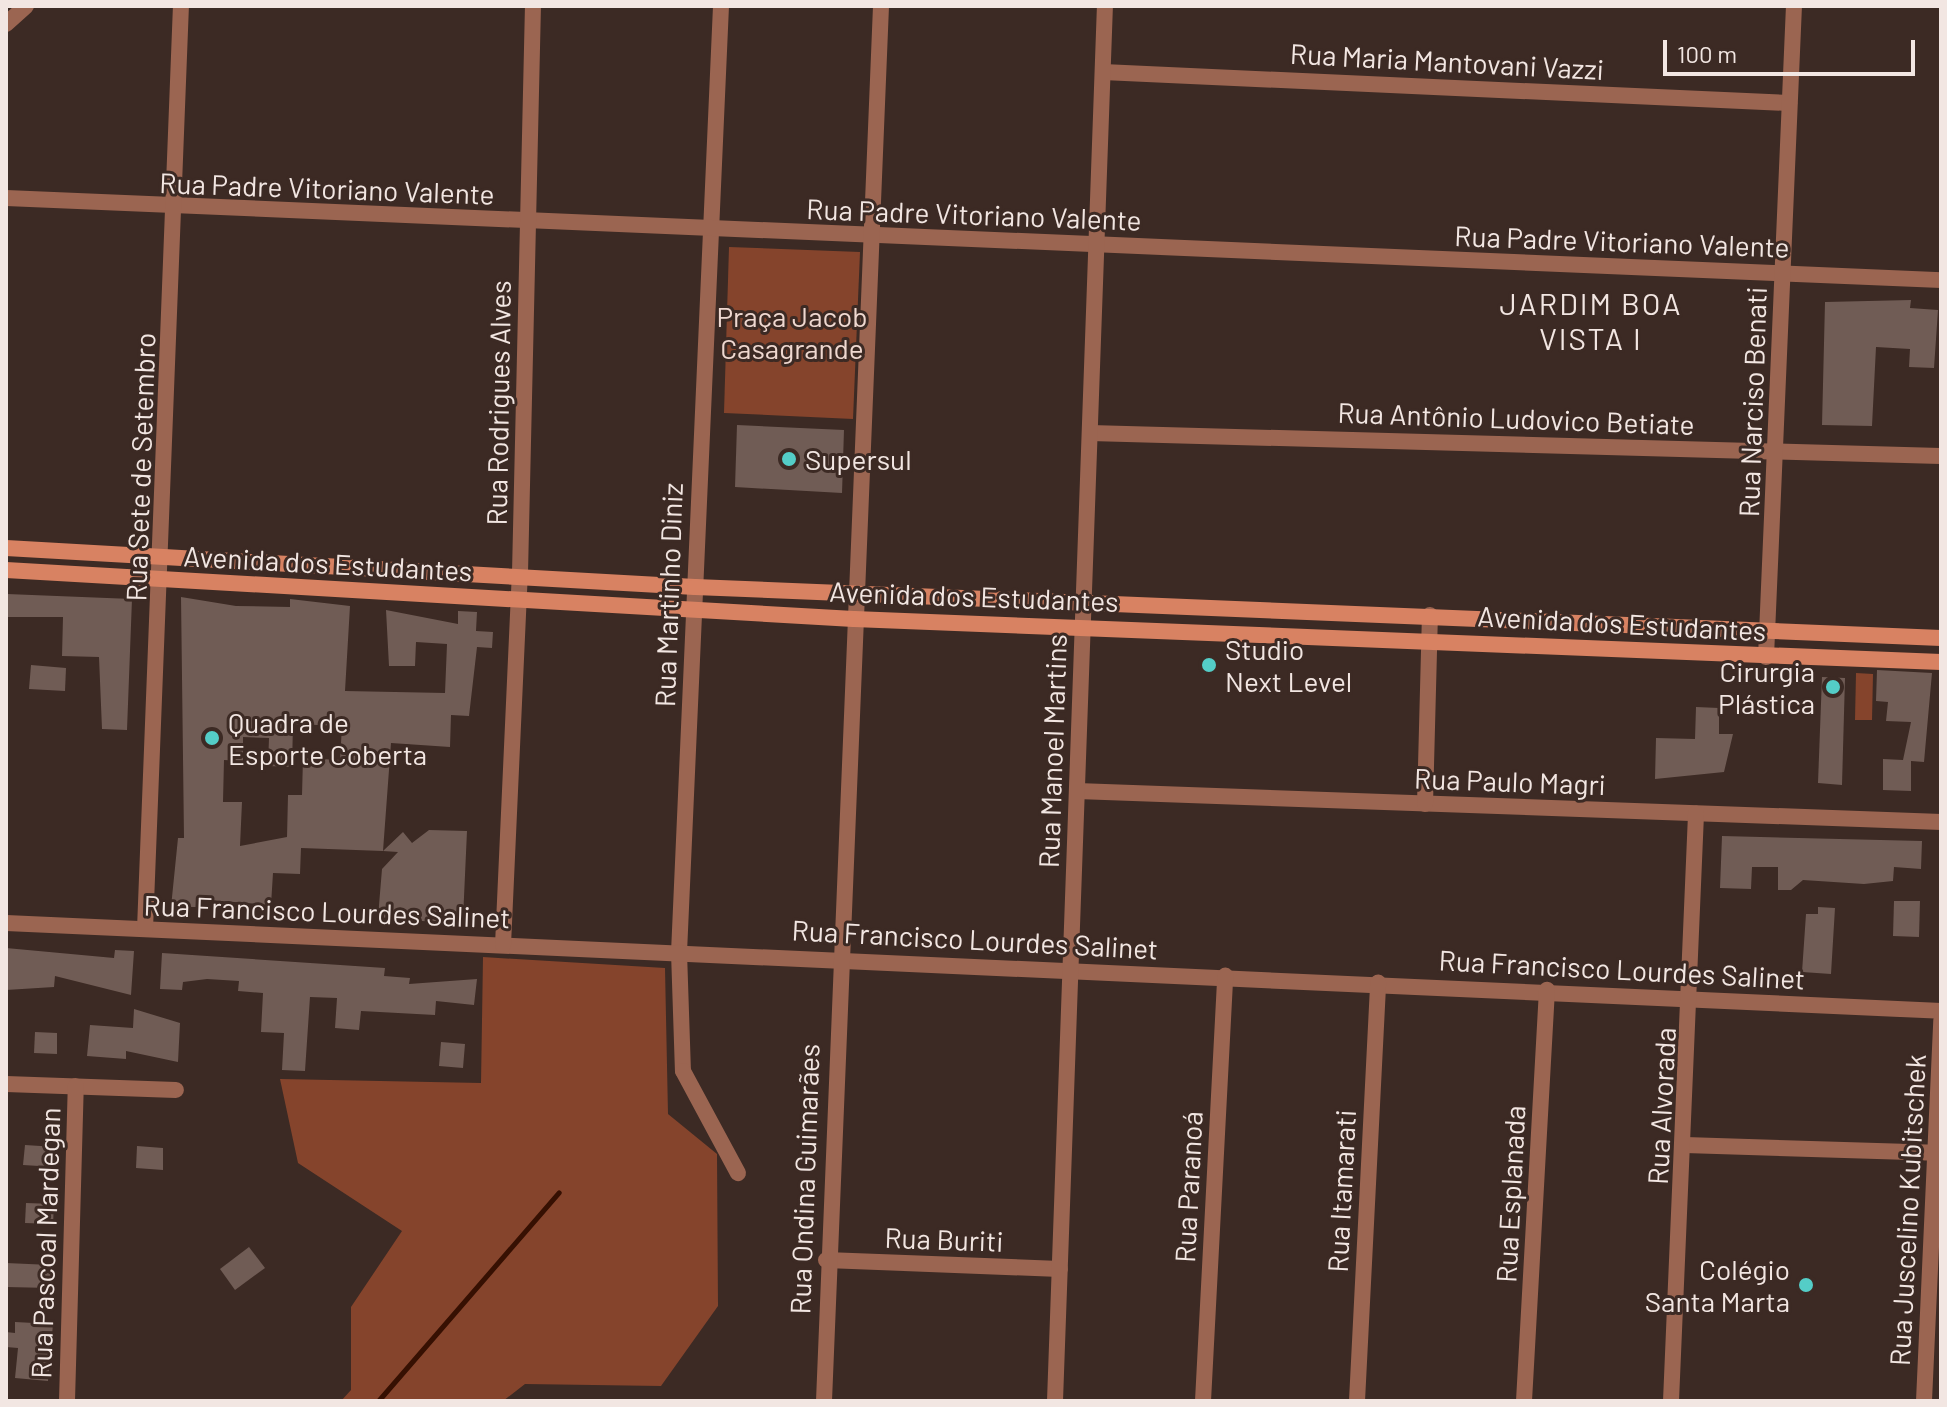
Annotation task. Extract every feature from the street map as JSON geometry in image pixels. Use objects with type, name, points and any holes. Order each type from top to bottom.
[{"type":"street","points":[[6,24],[26,6]]},
{"type":"street","name":"Rua Sete de Setembro","points":[[145,929],[163,555],[181,6]]},
{"type":"street","name":"Rua Rodrigues Alves","points":[[503,945],[520,573],[533,6]]},
{"type":"street","name":"Rua Martinho Diniz","points":[[721,6],[679,952],[683,1071],[738,1173]]},
{"type":"street","name":"Rua Ondina Guimarães","points":[[824,1401],[826,1260],[881,6]]},
{"type":"street","name":"Rua Manoel Martins","points":[[1055,1401],[1105,6]]},
{"type":"street","name":"Rua Narciso Benati","points":[[1766,657],[1794,6]]},
{"type":"street","name":"Rua Maria Mantovani Vazzi","points":[[1103,72],[1789,103]]},
{"type":"street","name":"Rua Padre Vitoriano Valente","points":[[6,198],[176,208],[1941,280]]},
{"type":"street","name":"Rua Antônio Ludovico Betiate","points":[[1090,433],[1941,456]]},
{"type":"street","name":"Avenida dos Estudantes","points":[[6,548],[520,573],[695,587],[1941,638]]},
{"type":"street","points":[[27,572],[29,549]]},
{"type":"street","points":[[278,586],[279,561]]},
{"type":"street","points":[[386,566],[386,592]]},
{"type":"street","name":"Avenida dos Estudantes","points":[[6,570],[854,619],[1429,639],[1766,657],[1941,662]]},
{"type":"street","points":[[1251,633],[1253,608]]},
{"type":"street","points":[[1425,804],[1430,615]]},
{"type":"street","name":"Rua Paulo Magri","points":[[1077,791],[1941,822]]},
{"type":"street","name":"Rua Alvorada","points":[[1671,1401],[1693,997],[1696,814]]},
{"type":"street","name":"Rua Francisco Lourdes Salinet","points":[[6,923],[1547,990],[1941,1011]]},
{"type":"street","name":"Rua Paranoá","points":[[1203,1401],[1225,976]]},
{"type":"street","name":"Rua Itamarati","points":[[1357,1401],[1378,983]]},
{"type":"street","name":"Rua Esplanada","points":[[1524,1401],[1547,990]]},
{"type":"street","name":"Rua Juscelino Kubitschek","points":[[1924,1401],[1941,1020]]},
{"type":"street","points":[[6,1084],[176,1090]]},
{"type":"street","name":"Rua Pascoal Mardegan","points":[[67,1401],[76,1086]]},
{"type":"street","points":[[1685,1145],[1935,1153]]},
{"type":"street","name":"Rua Buriti","points":[[826,1260],[1060,1269]]},
{"type":"green space","name":"Praça Jacob Casagrande","points":[[729,247],[860,252],[853,419],[724,413]]},
{"type":"green space","points":[[1856,673],[1873,674],[1872,720],[1855,720]]},
{"type":"green space","points":[[483,957],[665,968],[668,1114],[717,1154],[718,1306],[661,1386],[525,1384],[503,1401],[341,1401],[351,1390],[351,1307],[402,1231],[298,1163],[280,1079],[481,1083]]},
{"type":"building","points":[[1911,300],[1910,308],[1938,310],[1934,368],[1909,367],[1910,349],[1876,347],[1872,426],[1822,425],[1825,302]]},
{"type":"building","name":"Supersul","points":[[737,425],[844,430],[842,493],[735,487]]},
{"type":"building","points":[[7,594],[132,599],[127,730],[102,729],[99,657],[62,656],[63,617],[6,617]]},
{"type":"building","points":[[181,597],[236,606],[290,607],[290,599],[350,606],[345,691],[445,693],[447,644],[416,642],[415,666],[389,666],[386,610],[458,624],[458,611],[477,612],[476,631],[493,632],[492,648],[477,647],[469,716],[451,715],[450,747],[391,743],[383,851],[301,848],[300,874],[273,873],[271,905],[197,899],[197,907],[171,907],[178,838],[184,838]],"holes":[[[293,724],[342,726],[340,760],[303,758],[302,795],[288,795],[287,837],[240,846],[242,802],[223,802],[224,760],[243,761],[243,737],[269,738],[268,766],[292,767]]]},
{"type":"building","points":[[31,665],[66,668],[65,691],[29,689]]},
{"type":"building","points":[[1877,670],[1932,673],[1924,762],[1911,761],[1911,791],[1883,790],[1883,759],[1903,760],[1911,722],[1886,721],[1888,702],[1876,701]]},
{"type":"building","points":[[1822,677],[1845,678],[1842,785],[1818,783]]},
{"type":"building","points":[[1696,707],[1719,708],[1719,734],[1733,734],[1724,772],[1655,779],[1656,738],[1695,739]]},
{"type":"building","points":[[429,830],[467,831],[463,919],[456,924],[378,917],[382,869],[398,852],[383,851],[403,832],[412,843]]},
{"type":"building","points":[[1722,836],[1922,841],[1921,869],[1894,867],[1893,881],[1864,884],[1803,880],[1791,890],[1778,890],[1778,867],[1752,867],[1751,889],[1720,888]]},
{"type":"building","points":[[1894,901],[1920,901],[1919,937],[1893,936]]},
{"type":"building","points":[[1818,907],[1835,908],[1831,974],[1802,972],[1806,914],[1818,914]]},
{"type":"building","points":[[6,948],[114,958],[115,950],[134,951],[131,995],[55,976],[54,987],[6,990]]},
{"type":"building","points":[[162,953],[385,968],[384,976],[410,978],[409,984],[477,979],[474,1005],[436,1001],[435,1015],[361,1011],[359,1030],[335,1028],[337,998],[310,997],[305,1071],[282,1070],[284,1033],[261,1032],[263,993],[238,991],[239,981],[207,979],[183,982],[182,990],[160,989]]},
{"type":"building","points":[[134,1009],[180,1023],[178,1062],[126,1051],[126,1059],[87,1056],[90,1025],[133,1028]]},
{"type":"building","points":[[35,1032],[57,1033],[57,1054],[34,1053]]},
{"type":"building","points":[[441,1042],[465,1044],[463,1068],[439,1066]]},
{"type":"building","points":[[25,1145],[56,1147],[55,1167],[23,1165]]},
{"type":"building","points":[[137,1146],[163,1148],[163,1170],[136,1168]]},
{"type":"building","points":[[26,1203],[54,1204],[53,1224],[25,1223]]},
{"type":"building","points":[[249,1247],[265,1268],[235,1290],[220,1269]]},
{"type":"building","points":[[6,1263],[51,1265],[51,1288],[6,1287]]},
{"type":"building","points":[[15,1322],[53,1324],[48,1381],[15,1378],[18,1348],[6,1347],[6,1332],[15,1333]]},
{"type":"waterway","points":[[378,1401],[559,1192]]},
{"type":"place","name":"Supersul","points":[[789,459]]},
{"type":"place","name":"Studio Next Level","points":[[1209,665]]},
{"type":"place","name":"Cirurgia Plástica","points":[[1833,687]]},
{"type":"place","name":"Quadra de Esporte Coberta","points":[[212,738]]},
{"type":"place","name":"Colégio Santa Marta","points":[[1806,1285]]},
{"type":"district","name":"JARDIM BOA VISTA I","points":[[1591,320]]}]
